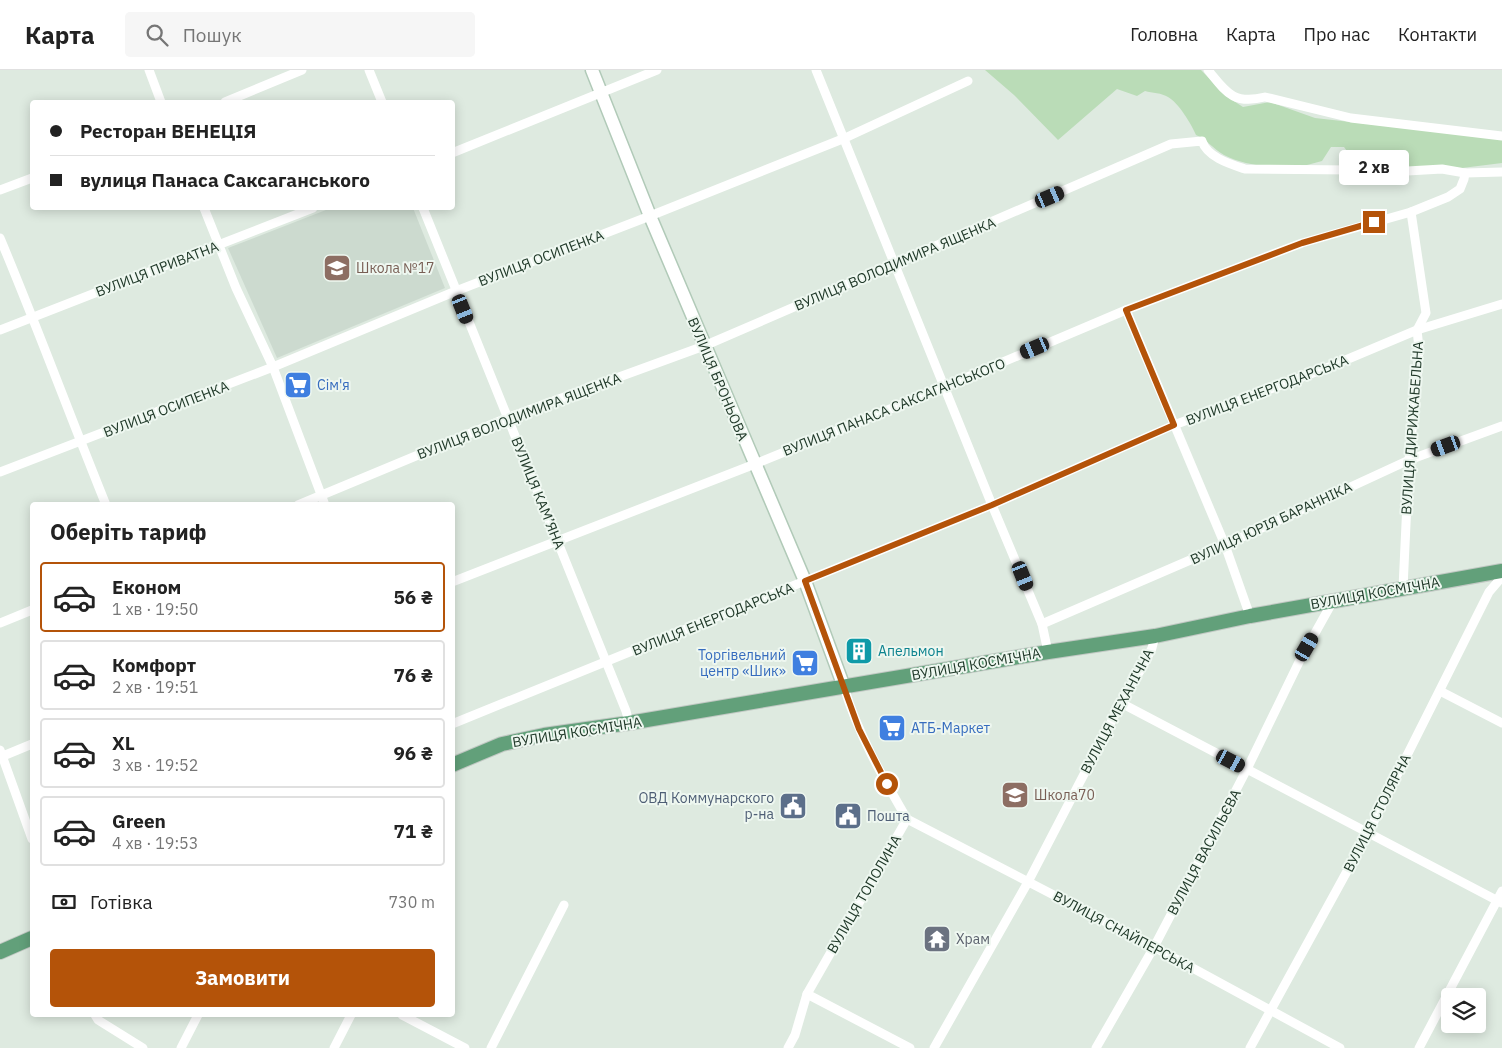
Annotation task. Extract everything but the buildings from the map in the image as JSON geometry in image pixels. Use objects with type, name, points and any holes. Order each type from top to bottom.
[{"type":"main road","name":"ВУЛИЦЯ КОСМІЧНА","points":[[455,764],[502,744],[521,739],[630,723],[1048,652],[1155,636],[1250,616],[1502,571]]},
{"type":"main road","points":[[0,952],[30,939]]},
{"type":"street","points":[[149,70],[160,100]]},
{"type":"street","points":[[230,100],[302,70]]},
{"type":"street","points":[[369,70],[381,100]]},
{"type":"street","name":"ВУЛИЦЯ БРОНЬОВА","points":[[592,70],[704,346],[805,581],[844,687]]},
{"type":"street","points":[[455,151],[657,70]]},
{"type":"street","points":[[816,70],[1042,624],[1048,652]]},
{"type":"street","points":[[1208,70],[1224,89],[1236,98],[1251,101],[1265,97],[1351,118],[1502,136]]},
{"type":"street","name":"ВУЛИЦЯ ОСИПЕНКА","points":[[0,472],[273,367],[456,291],[845,138],[968,81]]},
{"type":"street","name":"ВУЛИЦЯ ВОЛОДИМИРА ЯЩЕНКА","points":[[306,502],[507,418],[704,346],[1171,144],[1202,141],[1206,150],[1231,165],[1244,170],[1390,172],[1442,169],[1465,173],[1502,172]]},
{"type":"street","name":"ВУЛИЦЯ ПАНАСА САКСАГАНСЬКОГО","points":[[455,581],[755,464],[1126,310],[1302,243],[1410,212],[1460,189],[1465,173]]},
{"type":"street","points":[[0,190],[30,179]]},
{"type":"street","points":[[205,210],[236,288],[273,367],[324,502]]},
{"type":"street","name":"ВУЛИЦЯ ПРИВАТНА","points":[[0,330],[308,210]]},
{"type":"street","name":"ВУЛИЦЯ КАМ’ЯНА","points":[[424,210],[630,723]]},
{"type":"street","name":"ВУЛИЦЯ ДИРИЖАБЕЛЬНА","points":[[1403,588],[1409,460],[1419,348],[1417,330],[1426,313],[1410,212]]},
{"type":"street","points":[[0,238],[33,317],[105,502]]},
{"type":"street","name":"ВУЛИЦЯ ЕНЕРГОДАРСЬКА","points":[[455,723],[992,505],[1174,425],[1329,367],[1417,330],[1502,304]]},
{"type":"street","points":[[1126,310],[1225,545],[1250,616]]},
{"type":"street","name":"ВУЛИЦЯ ЮРІЯ БАРАННІКА","points":[[1042,624],[1225,545],[1409,460],[1502,426]]},
{"type":"street","name":"ВУЛИЦЯ СТОЛЯРНА","points":[[1250,1048],[1368,833],[1489,592],[1502,577]]},
{"type":"street","name":"ВУЛИЦЯ ВАСИЛЬЄВА","points":[[1096,1048],[1154,947],[1247,769],[1300,660],[1333,601]]},
{"type":"street","points":[[0,623],[30,611]]},
{"type":"street","name":"ВУЛИЦЯ МЕХАНІЧНА","points":[[934,1048],[1028,882],[1121,703],[1143,666],[1152,648],[1155,636]]},
{"type":"street","name":"ВУЛИЦЯ ТОПОЛИНА","points":[[788,1048],[795,1035],[807,994],[907,818],[873,759],[859,729],[844,687]]},
{"type":"street","points":[[1440,690],[1502,723]]},
{"type":"street","points":[[1121,703],[1499,902]]},
{"type":"street","points":[[30,745],[1,753],[30,833]]},
{"type":"street","name":"ВУЛИЦЯ СНАЙПЕРСЬКА","points":[[907,818],[1154,947],[1340,1048]]},
{"type":"street","points":[[1419,1048],[1499,902],[1502,891]]},
{"type":"street","points":[[491,1048],[564,905]]},
{"type":"street","points":[[807,994],[910,1048]]},
{"type":"street","points":[[96,1017],[98,1020],[143,1048]]},
{"type":"street","points":[[181,1048],[197,1017]]},
{"type":"street","points":[[334,1048],[350,1017]]},
{"type":"street","points":[[406,1017],[465,1048]]},
{"type":"shaded area","name":"Школа №17","points":[[326,210],[414,210],[445,288],[277,358],[228,248]]},
{"type":"green space","points":[[985,70],[1201,70],[1226,96],[1243,107],[1270,102],[1315,118],[1502,139],[1502,163],[1462,168],[1361,167],[1344,147],[1331,147],[1322,161],[1296,167],[1259,166],[1224,155],[1196,135],[1180,109],[1168,97],[1145,91],[1137,96],[1117,89],[1058,140],[1014,95]]},
{"type":"place","name":"Школа №17","points":[[337,268]]},
{"type":"place","name":"Сім'я","points":[[298,385]]},
{"type":"place","name":"Апельмон","points":[[859,651]]},
{"type":"place","name":"Торгівельний центр «Шик»","points":[[805,663]]},
{"type":"place","name":"АТБ-Маркет","points":[[892,728]]},
{"type":"place","name":"Школа70","points":[[1015,795]]},
{"type":"place","name":"ОВД Коммунарского р-на","points":[[793,806]]},
{"type":"place","name":"Пошта","points":[[848,816]]},
{"type":"place","name":"Храм","points":[[937,939]]},
{"type":"route","points":[[887,784],[873,759],[851,710],[805,581],[992,505],[1174,425],[1126,310],[1302,243],[1374,222]]}]
